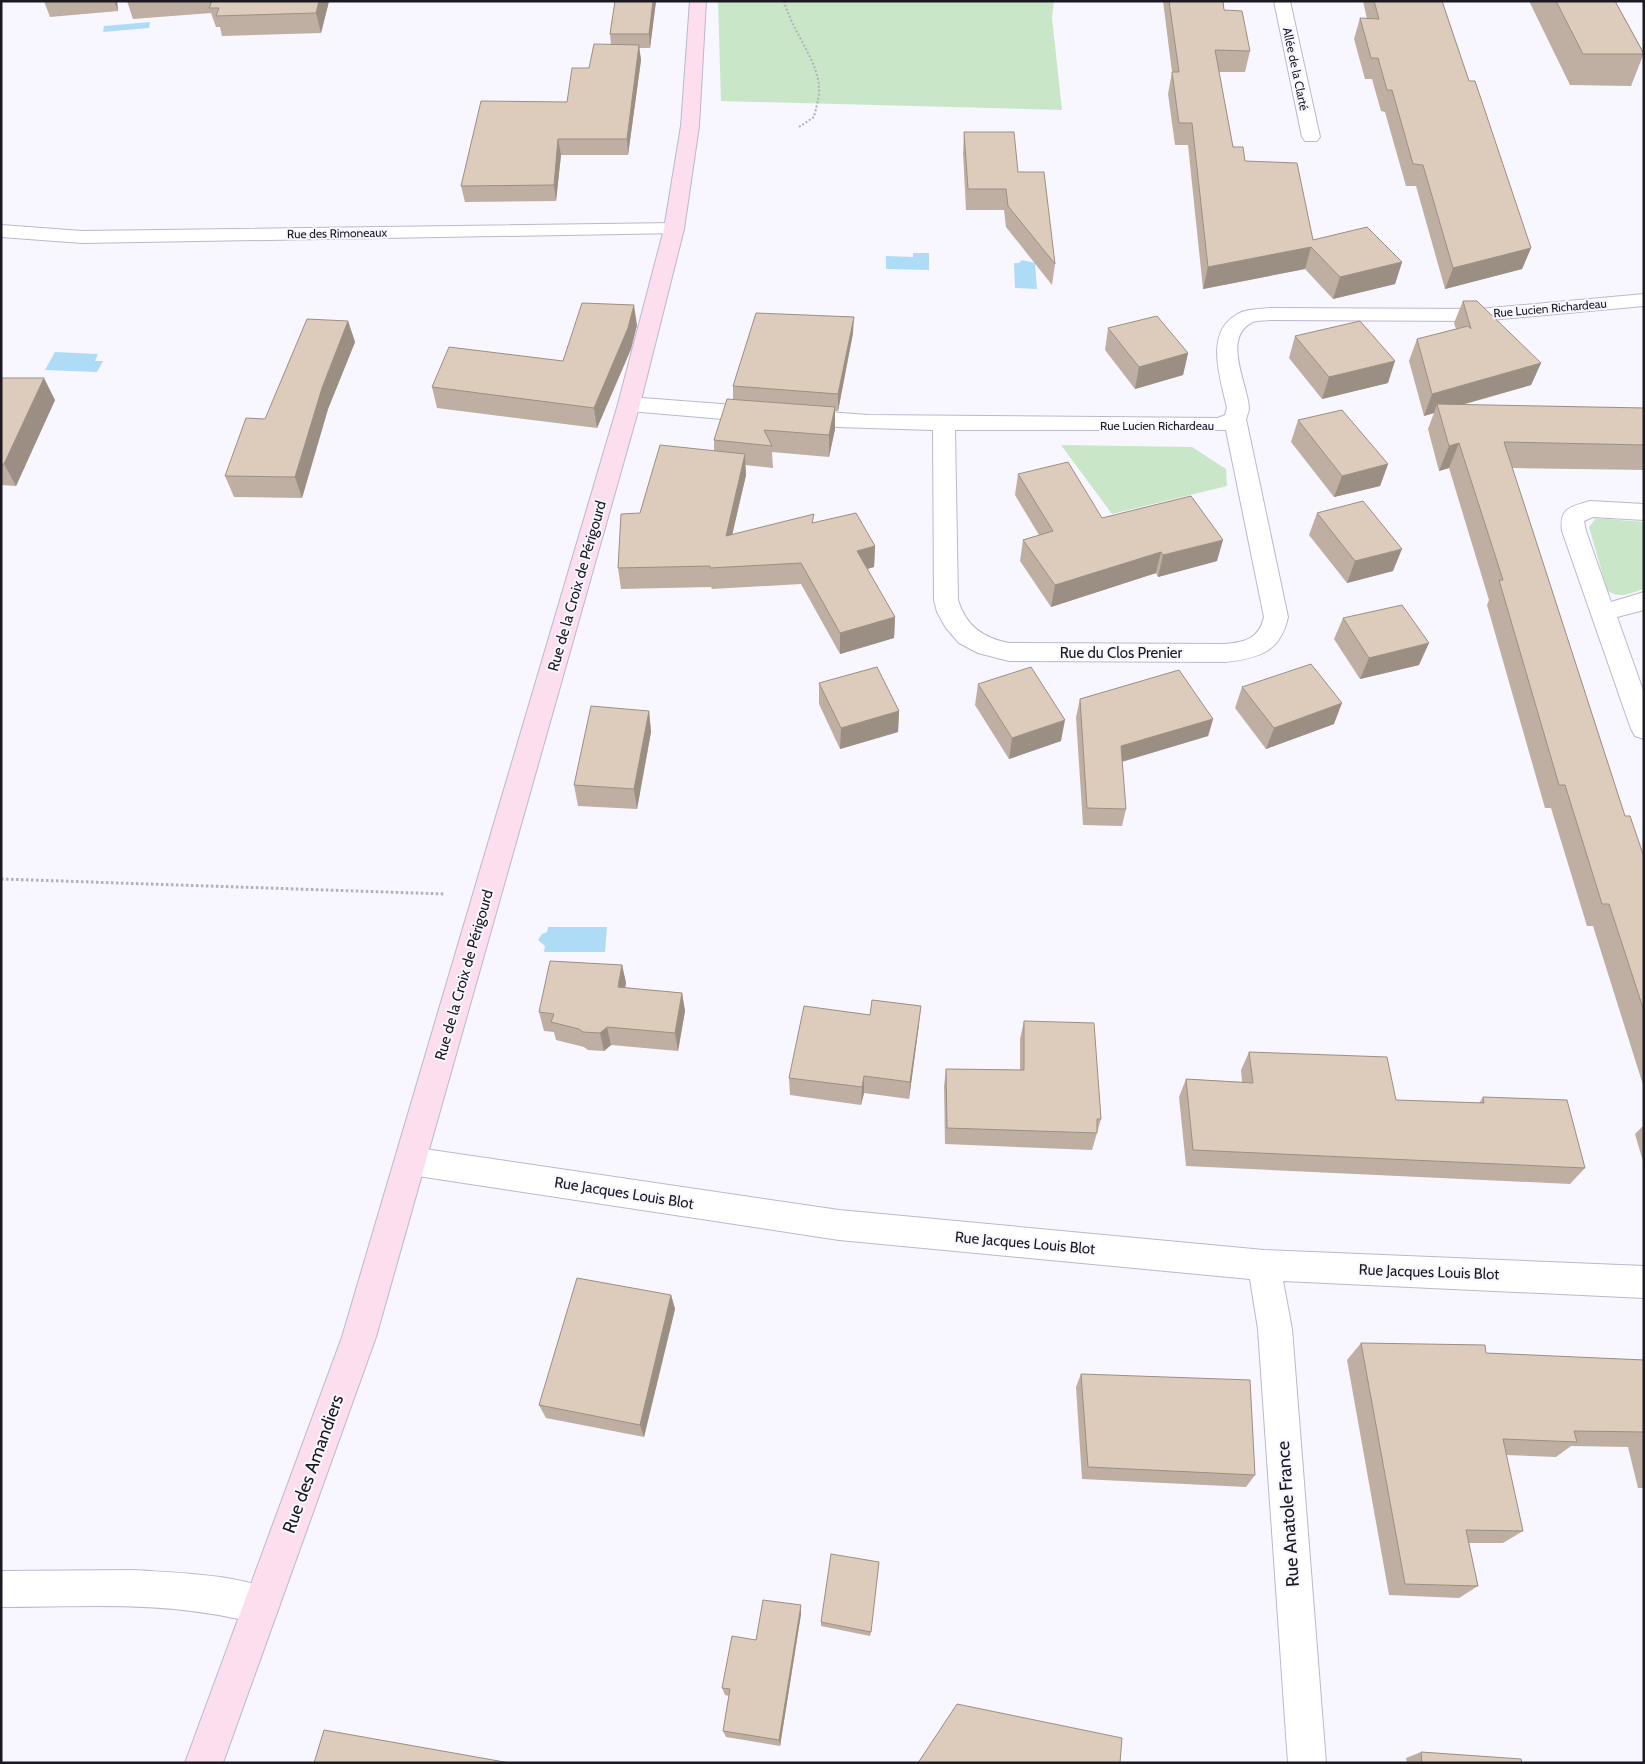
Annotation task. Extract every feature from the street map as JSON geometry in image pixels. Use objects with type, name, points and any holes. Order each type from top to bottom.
[{"type":"street","name":"Rue de la Croix de Périgourd","points":[[411,1161],[629,404],[674,229],[690,126],[698,1]]},
{"type":"street","name":"Allée de la Clarté","points":[[1282,1],[1311,137]]},
{"type":"street","name":"Rue des Rimoneaux","points":[[1,231],[82,237],[674,229]]},
{"type":"street","name":"Rue Lucien Richardeau","points":[[629,404],[805,419],[944,424],[1220,425],[1235,418],[1238,408],[1226,345],[1232,330],[1243,319],[1270,314],[1479,315],[1644,300]]},
{"type":"street","name":"Rue du Clos Prenier","points":[[944,424],[946,600],[950,616],[959,628],[978,643],[1009,652],[1225,653],[1249,650],[1264,642],[1274,630],[1276,617],[1235,418]]},
{"type":"street","points":[[1644,512],[1590,509],[1572,516],[1574,531],[1644,730]]},
{"type":"street","points":[[1602,613],[1644,601]]},
{"type":"street","name":"Rue Jacques Louis Blot","points":[[411,1161],[839,1225],[1264,1265],[1644,1282]]},
{"type":"street","name":"Rue des Amandiers","points":[[204,1763],[359,1337],[411,1161]]},
{"type":"street","name":"Rue Anatole France","points":[[1264,1265],[1275,1329],[1307,1763]]},
{"type":"street","points":[[1,1590],[134,1588],[190,1592],[262,1604]]},
{"type":"path","points":[[784,1],[786,16],[819,83],[819,96],[814,117],[799,127]]},
{"type":"path","points":[[1,879],[487,895]]},
{"type":"green space","points":[[718,1],[1054,1],[1052,18],[1062,110],[721,101]]},
{"type":"green space","points":[[1061,445],[1192,447],[1226,469],[1227,486],[1112,514]]},
{"type":"green space","points":[[1596,518],[1644,522],[1644,589],[1620,595],[1607,590],[1589,527]]},
{"type":"water","points":[[150,22],[149,28],[103,32],[104,26]]},
{"type":"water","points":[[913,253],[929,253],[929,270],[886,269],[886,256],[913,257]]},
{"type":"water","points":[[1022,260],[1035,263],[1037,289],[1015,288],[1014,263],[1019,263]]},
{"type":"water","points":[[55,352],[98,354],[95,361],[103,361],[97,372],[45,370]]},
{"type":"water","points":[[548,927],[607,927],[605,952],[544,952],[545,946],[538,940],[542,934],[547,932]]},
{"type":"building","points":[[212,1],[319,1],[316,13],[216,16],[219,8],[209,8]]},
{"type":"building","points":[[615,1],[653,1],[649,34],[610,34]]},
{"type":"building","points":[[1169,1],[1223,1],[1224,10],[1242,11],[1250,51],[1215,50],[1233,147],[1243,147],[1245,161],[1297,163],[1313,240],[1367,227],[1402,262],[1340,277],[1311,247],[1208,267],[1192,123],[1179,123],[1172,72],[1179,72]]},
{"type":"building","points":[[1374,1],[1442,1],[1469,81],[1475,81],[1531,248],[1453,268],[1423,165],[1413,164],[1392,90],[1387,90],[1378,58],[1371,58],[1360,18],[1379,19]]},
{"type":"building","points":[[1556,1],[1615,1],[1644,54],[1583,54]]},
{"type":"building","points":[[594,44],[639,45],[627,139],[558,139],[554,185],[461,186],[481,101],[567,102],[572,68],[589,68]]},
{"type":"building","points":[[964,132],[1014,132],[1018,172],[1044,172],[1055,264],[1008,206],[1006,189],[968,189]]},
{"type":"building","points":[[1463,301],[1477,301],[1541,363],[1432,394],[1417,339],[1468,326],[1471,329]]},
{"type":"building","points":[[582,303],[634,305],[628,328],[594,408],[432,387],[449,347],[563,361]]},
{"type":"building","points":[[756,313],[854,317],[838,394],[733,386]]},
{"type":"building","points":[[1157,316],[1188,353],[1139,367],[1108,328]]},
{"type":"building","points":[[307,319],[348,321],[322,388],[295,477],[225,476],[246,418],[265,419]]},
{"type":"building","points":[[1360,321],[1395,361],[1329,377],[1295,336]]},
{"type":"building","points":[[1,378],[44,378],[4,464],[1,464]]},
{"type":"building","points":[[727,399],[835,407],[829,435],[764,430],[772,446],[714,440]]},
{"type":"building","points":[[1437,404],[1644,408],[1644,445],[1504,442],[1625,816],[1630,816],[1644,857],[1644,1011],[1609,904],[1602,904],[1565,785],[1559,785],[1499,580],[1503,580],[1459,443],[1449,446]]},
{"type":"building","points":[[1342,410],[1388,464],[1342,476],[1298,420]]},
{"type":"building","points":[[660,445],[745,454],[726,536],[814,514],[812,523],[856,513],[875,546],[857,551],[895,617],[840,633],[801,563],[710,568],[710,566],[618,568],[621,514],[640,513]]},
{"type":"building","points":[[1068,462],[1102,518],[1191,496],[1223,540],[1163,555],[1161,552],[1055,585],[1023,540],[1053,531],[1018,474]]},
{"type":"building","points":[[1363,501],[1402,549],[1355,561],[1317,513]]},
{"type":"building","points":[[1402,605],[1429,643],[1369,658],[1343,618]]},
{"type":"building","points":[[1311,664],[1342,703],[1274,728],[1242,687]]},
{"type":"building","points":[[877,667],[899,711],[841,728],[819,683]]},
{"type":"building","points":[[1031,667],[1065,720],[1012,738],[978,684]]},
{"type":"building","points":[[1179,670],[1213,719],[1121,746],[1126,809],[1087,808],[1080,699]]},
{"type":"building","points":[[591,706],[649,711],[634,789],[574,785]]},
{"type":"building","points":[[550,961],[622,965],[618,987],[682,993],[675,1033],[607,1027],[600,1033],[583,1032],[579,1029],[551,1022],[554,1014],[539,1012]]},
{"type":"building","points":[[872,1000],[921,1006],[910,1082],[864,1076],[862,1087],[789,1078],[804,1006],[870,1015]]},
{"type":"building","points":[[1024,1021],[1094,1023],[1101,1119],[1097,1119],[1097,1133],[947,1128],[946,1069],[1024,1070]]},
{"type":"building","points":[[1249,1052],[1387,1057],[1396,1100],[1484,1103],[1483,1097],[1567,1100],[1585,1168],[1193,1150],[1186,1079],[1253,1083]]},
{"type":"building","points":[[577,1278],[671,1295],[640,1425],[539,1405]]},
{"type":"building","points":[[1361,1343],[1485,1345],[1486,1353],[1644,1360],[1644,1432],[1574,1431],[1577,1442],[1503,1439],[1523,1531],[1466,1530],[1478,1586],[1405,1584]]},
{"type":"building","points":[[1081,1374],[1250,1380],[1255,1475],[1088,1467]]},
{"type":"building","points":[[831,1554],[879,1562],[871,1632],[821,1622]]},
{"type":"building","points":[[763,1600],[801,1605],[779,1740],[723,1731],[730,1689],[722,1688],[732,1636],[756,1640]]},
{"type":"building","points":[[957,1704],[1122,1738],[1120,1763],[918,1763]]},
{"type":"building","points":[[324,1730],[510,1763],[314,1763]]},
{"type":"building","points":[[1421,1752],[1521,1759],[1522,1763],[1422,1763]]}]
